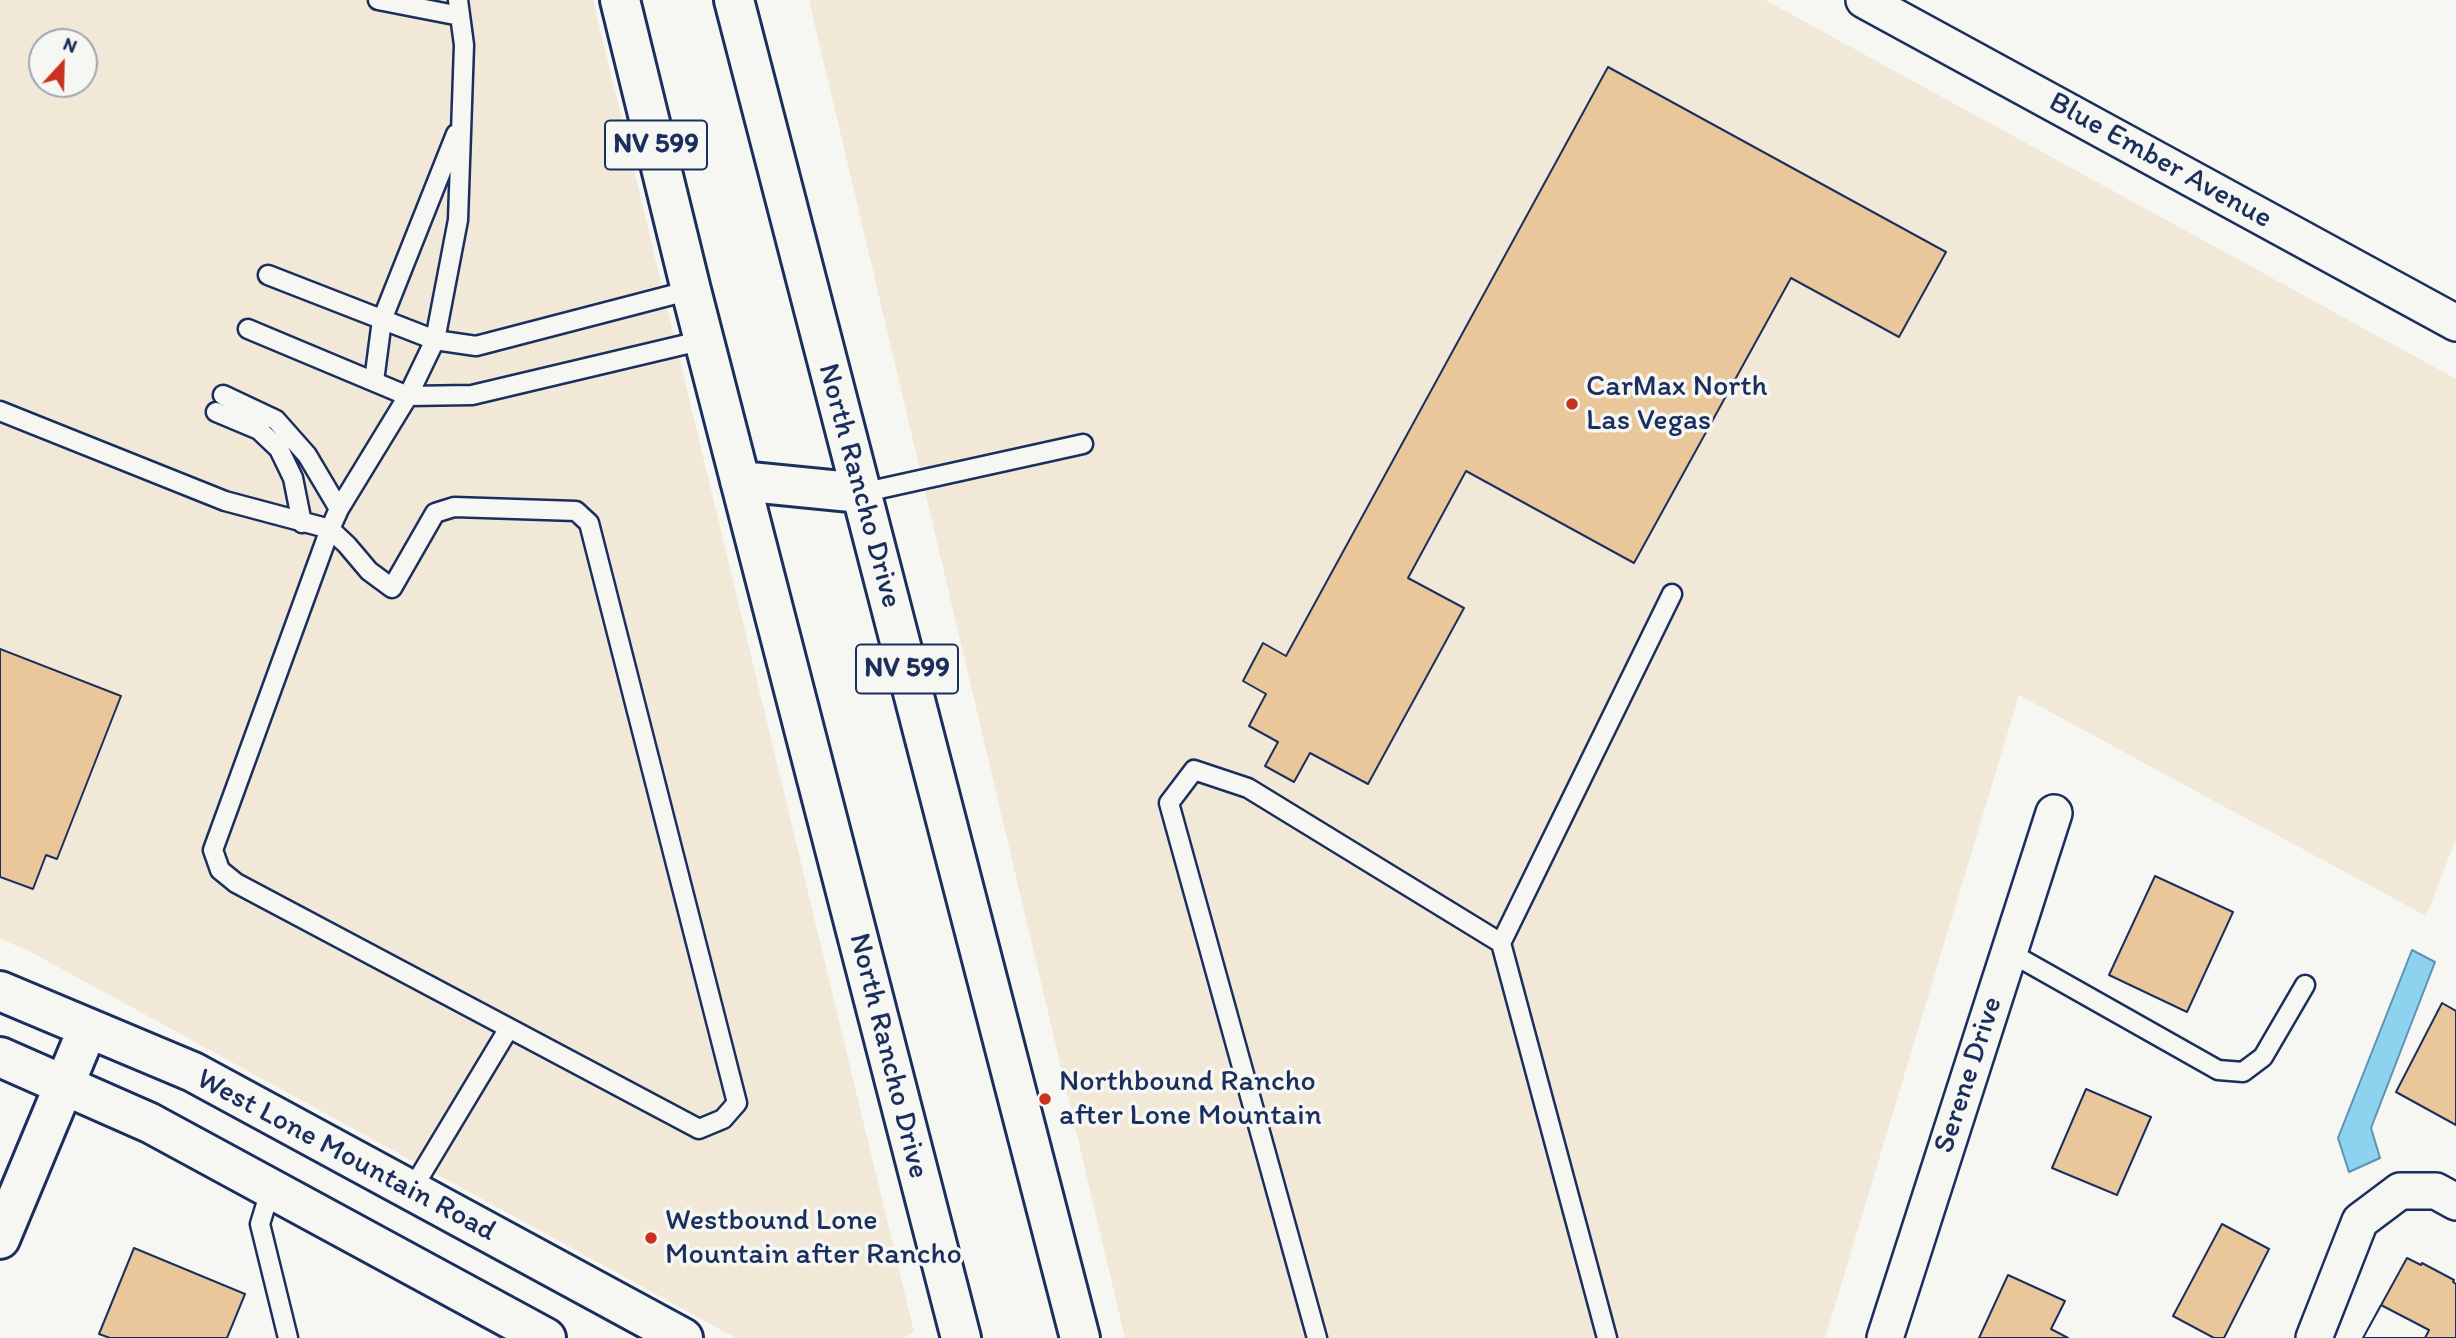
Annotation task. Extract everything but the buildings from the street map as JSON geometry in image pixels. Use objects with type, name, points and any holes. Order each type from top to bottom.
[{"type":"main road","name":"North Rancho Drive","points":[[620,0],[953,1329]]},
{"type":"main road","name":"North Rancho Drive","points":[[734,0],[1080,1338]]},
{"type":"main road","points":[[740,481],[861,493]]},
{"type":"main road","name":"West Lone Mountain Road","points":[[0,991],[193,1072],[683,1338]]},
{"type":"main road","points":[[0,1239],[88,1028]]},
{"type":"main road","points":[[0,1057],[150,1122],[546,1338]]},
{"type":"street","name":"Blue Ember Avenue","points":[[1864,0],[2456,323]]},
{"type":"street","name":"Serene Drive","points":[[1885,1338],[2054,813]]},
{"type":"street","points":[[2314,1338],[2360,1221],[2400,1191],[2437,1191],[2456,1202]]},
{"type":"lane","points":[[0,411],[225,501],[330,529],[369,570],[392,588],[435,513],[454,507],[576,511],[589,523],[737,1103],[723,1119],[699,1129],[236,883],[220,870],[213,850],[330,529],[339,509],[408,396],[435,340],[458,220],[464,45],[459,8],[378,0]]},
{"type":"lane","points":[[374,381],[382,320],[460,125]]},
{"type":"lane","points":[[268,275],[435,340],[476,346],[691,290]]},
{"type":"lane","points":[[248,329],[408,396],[472,395],[704,340]]},
{"type":"lane","points":[[223,395],[276,420],[307,455],[339,509]]},
{"type":"lane","points":[[216,412],[258,430],[279,449],[293,478],[302,523]]},
{"type":"lane","points":[[861,493],[1083,444]]},
{"type":"lane","points":[[1607,1338],[1501,943],[1672,594]]},
{"type":"lane","points":[[1317,1338],[1169,803],[1194,770],[1248,788],[1501,943]]},
{"type":"lane","points":[[2009,952],[2218,1070],[2243,1072],[2263,1057],[2305,985]]},
{"type":"lane","points":[[411,1191],[509,1028]]},
{"type":"lane","points":[[271,1188],[260,1224],[288,1338]]},
{"type":"shaded area","points":[[0,0],[593,0],[914,1332],[903,1338],[736,1338],[27,950],[0,939]]},
{"type":"shaded area","points":[[809,0],[1765,0],[2456,379],[2456,839],[2426,916],[2019,695],[1825,1338],[1125,1338]]},
{"type":"water","points":[[2412,950],[2435,962],[2371,1128],[2380,1158],[2349,1172],[2338,1138]]},
{"type":"place","name":"CarMax North Las Vegas","points":[[1572,404]]},
{"type":"place","name":"Northbound Rancho after Lone Mountain","points":[[1045,1099]]},
{"type":"place","name":"Westbound Lone Mountain after Rancho","points":[[651,1238]]}]
